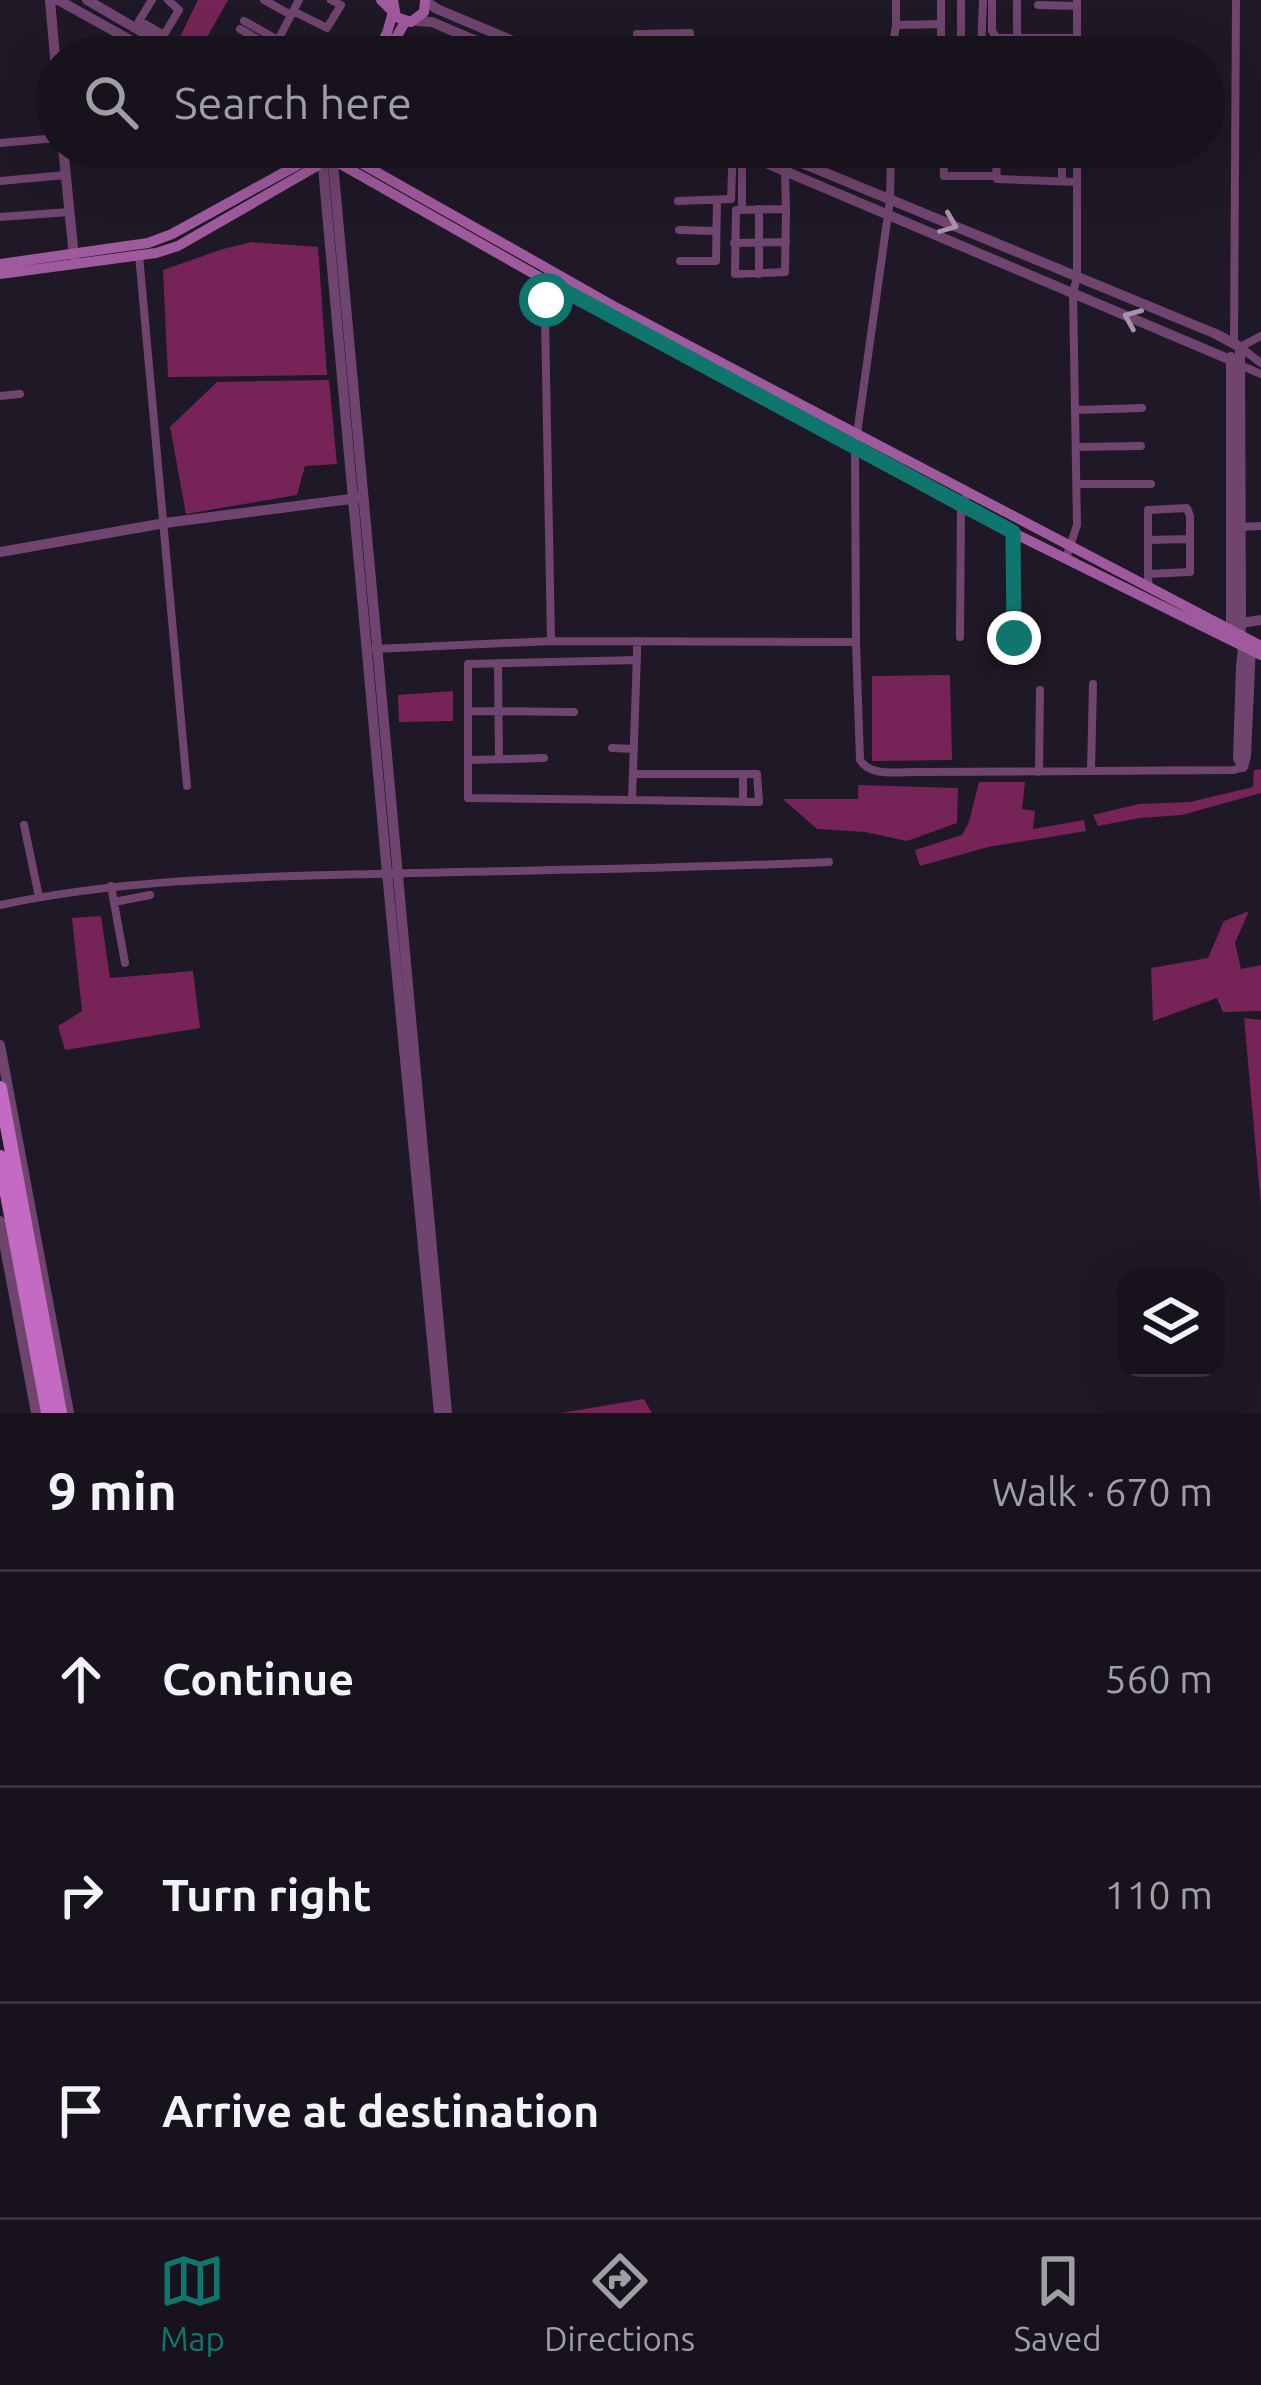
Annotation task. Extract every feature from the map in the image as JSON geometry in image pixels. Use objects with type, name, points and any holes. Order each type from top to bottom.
[{"type":"main road","points":[[381,0],[411,22]]},
{"type":"main road","points":[[401,36],[424,12],[425,0]]},
{"type":"main road","points":[[385,36],[393,6]]},
{"type":"main road","points":[[0,274],[148,243],[297,168]]},
{"type":"main road","points":[[0,264],[139,255],[178,246],[301,168]]},
{"type":"main road","points":[[346,168],[857,442],[962,507],[1013,532],[1149,581],[1245,642]]},
{"type":"main road","points":[[857,442],[968,493],[1069,552],[1245,642]]},
{"type":"main road","points":[[0,1088],[48,1413]]},
{"type":"main road","points":[[0,1157],[65,1413]]},
{"type":"street","points":[[54,0],[122,36]]},
{"type":"street","points":[[54,0],[55,36]]},
{"type":"street","points":[[87,0],[162,34],[179,10],[168,0]]},
{"type":"street","points":[[138,24],[152,0]]},
{"type":"street","points":[[264,0],[327,28],[340,5],[331,0]]},
{"type":"street","points":[[280,36],[299,0]]},
{"type":"street","points":[[425,0],[437,10],[500,36]]},
{"type":"street","points":[[894,36],[896,0]]},
{"type":"street","points":[[941,0],[941,36]]},
{"type":"street","points":[[1236,0],[1235,362],[1245,642]]},
{"type":"street","points":[[961,36],[961,4],[986,3]]},
{"type":"street","points":[[986,3],[993,35],[1001,36]]},
{"type":"street","points":[[983,36],[986,3]]},
{"type":"street","points":[[1017,36],[1017,5],[1035,9],[1038,3],[1077,3],[1078,36]]},
{"type":"street","points":[[411,22],[432,22],[465,36]]},
{"type":"street","points":[[138,24],[155,36]]},
{"type":"street","points":[[896,25],[941,24]]},
{"type":"street","points":[[242,25],[257,36]]},
{"type":"street","points":[[637,34],[690,36]]},
{"type":"street","points":[[0,143],[36,139]]},
{"type":"street","points":[[65,168],[74,258]]},
{"type":"street","points":[[323,168],[359,497],[443,1413]]},
{"type":"street","points":[[678,201],[731,198],[733,168]]},
{"type":"street","points":[[736,168],[742,210]]},
{"type":"street","points":[[778,168],[1261,374]]},
{"type":"street","points":[[814,168],[1216,334],[1261,363]]},
{"type":"street","points":[[891,168],[857,442],[856,642],[860,760],[868,770],[1243,767],[1245,642],[1235,362]]},
{"type":"street","points":[[944,168],[944,176],[1078,182]]},
{"type":"street","points":[[995,168],[995,176]]},
{"type":"street","points":[[1063,168],[1063,181]]},
{"type":"street","points":[[1069,552],[1077,524],[1073,293],[1078,168]]},
{"type":"street","points":[[785,171],[786,242],[785,272],[735,274],[734,213],[785,209]]},
{"type":"street","points":[[0,181],[66,175]]},
{"type":"street","points":[[832,191],[838,178]]},
{"type":"street","points":[[680,261],[716,260],[717,200]]},
{"type":"street","points":[[759,209],[759,274]]},
{"type":"street","points":[[0,217],[69,212]]},
{"type":"street","points":[[679,230],[716,231]]},
{"type":"street","points":[[734,243],[786,242]]},
{"type":"street","points":[[139,255],[187,786]]},
{"type":"street","points":[[551,277],[544,318],[551,641]]},
{"type":"street","points":[[1237,346],[1261,336]]},
{"type":"street","points":[[0,396],[20,394]]},
{"type":"street","points":[[1076,410],[1142,408]]},
{"type":"street","points":[[1076,447],[1141,446]]},
{"type":"street","points":[[1077,484],[1151,484]]},
{"type":"street","points":[[960,637],[962,507],[968,493]]},
{"type":"street","points":[[0,552],[165,523],[359,497]]},
{"type":"street","points":[[1187,508],[1188,574],[1149,581],[1148,540],[1149,510],[1187,508]]},
{"type":"street","points":[[1241,526],[1261,526]]},
{"type":"street","points":[[1013,532],[1014,638]]},
{"type":"street","points":[[1148,540],[1190,539]]},
{"type":"street","points":[[1245,642],[1261,620]]},
{"type":"street","points":[[373,650],[551,641],[856,642]]},
{"type":"street","points":[[632,800],[637,641]]},
{"type":"street","points":[[519,642],[519,662]]},
{"type":"street","points":[[633,775],[757,775],[759,802],[468,798],[468,664],[637,660]]},
{"type":"street","points":[[497,663],[500,759]]},
{"type":"street","points":[[1091,771],[1093,684]]},
{"type":"street","points":[[1040,689],[1040,772]]},
{"type":"street","points":[[469,711],[574,712]]},
{"type":"street","points":[[612,748],[634,749]]},
{"type":"street","points":[[468,760],[544,758]]},
{"type":"street","points":[[743,775],[743,802]]},
{"type":"street","points":[[24,824],[39,897]]},
{"type":"street","points":[[0,905],[111,886],[207,878],[829,862]]},
{"type":"street","points":[[111,886],[124,963]]},
{"type":"street","points":[[114,902],[150,895]]},
{"type":"street","points":[[0,1045],[14,1199]]},
{"type":"street","points":[[0,1221],[37,1413]]},
{"type":"shaded area","points":[[198,0],[228,0],[208,36],[180,36]]},
{"type":"shaded area","points":[[252,242],[318,247],[327,375],[168,377],[163,270]]},
{"type":"shaded area","points":[[329,380],[337,464],[305,466],[297,495],[186,514],[170,427],[217,382]]},
{"type":"shaded area","points":[[950,675],[952,760],[872,761],[872,676]]},
{"type":"shaded area","points":[[453,691],[453,721],[399,722],[398,695]]},
{"type":"shaded area","points":[[1261,769],[1261,793],[1182,815],[1098,826],[1093,815],[1139,804],[1190,802],[1253,787],[1254,770]]},
{"type":"shaded area","points":[[979,782],[1025,782],[1022,809],[1035,811],[1033,829],[1084,820],[1086,831],[988,847],[920,866],[915,850],[962,835]]},
{"type":"shaded area","points":[[858,785],[958,788],[957,823],[907,841],[817,829],[783,799],[858,799]]},
{"type":"shaded area","points":[[1249,911],[1235,943],[1241,969],[1261,965],[1261,1011],[1223,1012],[1217,998],[1153,1021],[1151,968],[1208,958],[1224,921]]},
{"type":"shaded area","points":[[101,916],[110,978],[193,971],[200,1028],[65,1050],[58,1026],[82,1011],[72,918]]},
{"type":"shaded area","points":[[1244,1018],[1261,1020],[1261,1206]]},
{"type":"shaded area","points":[[644,1399],[652,1413],[561,1413]]},
{"type":"route","points":[[546,300],[550,283],[1013,532],[1014,638]]}]
